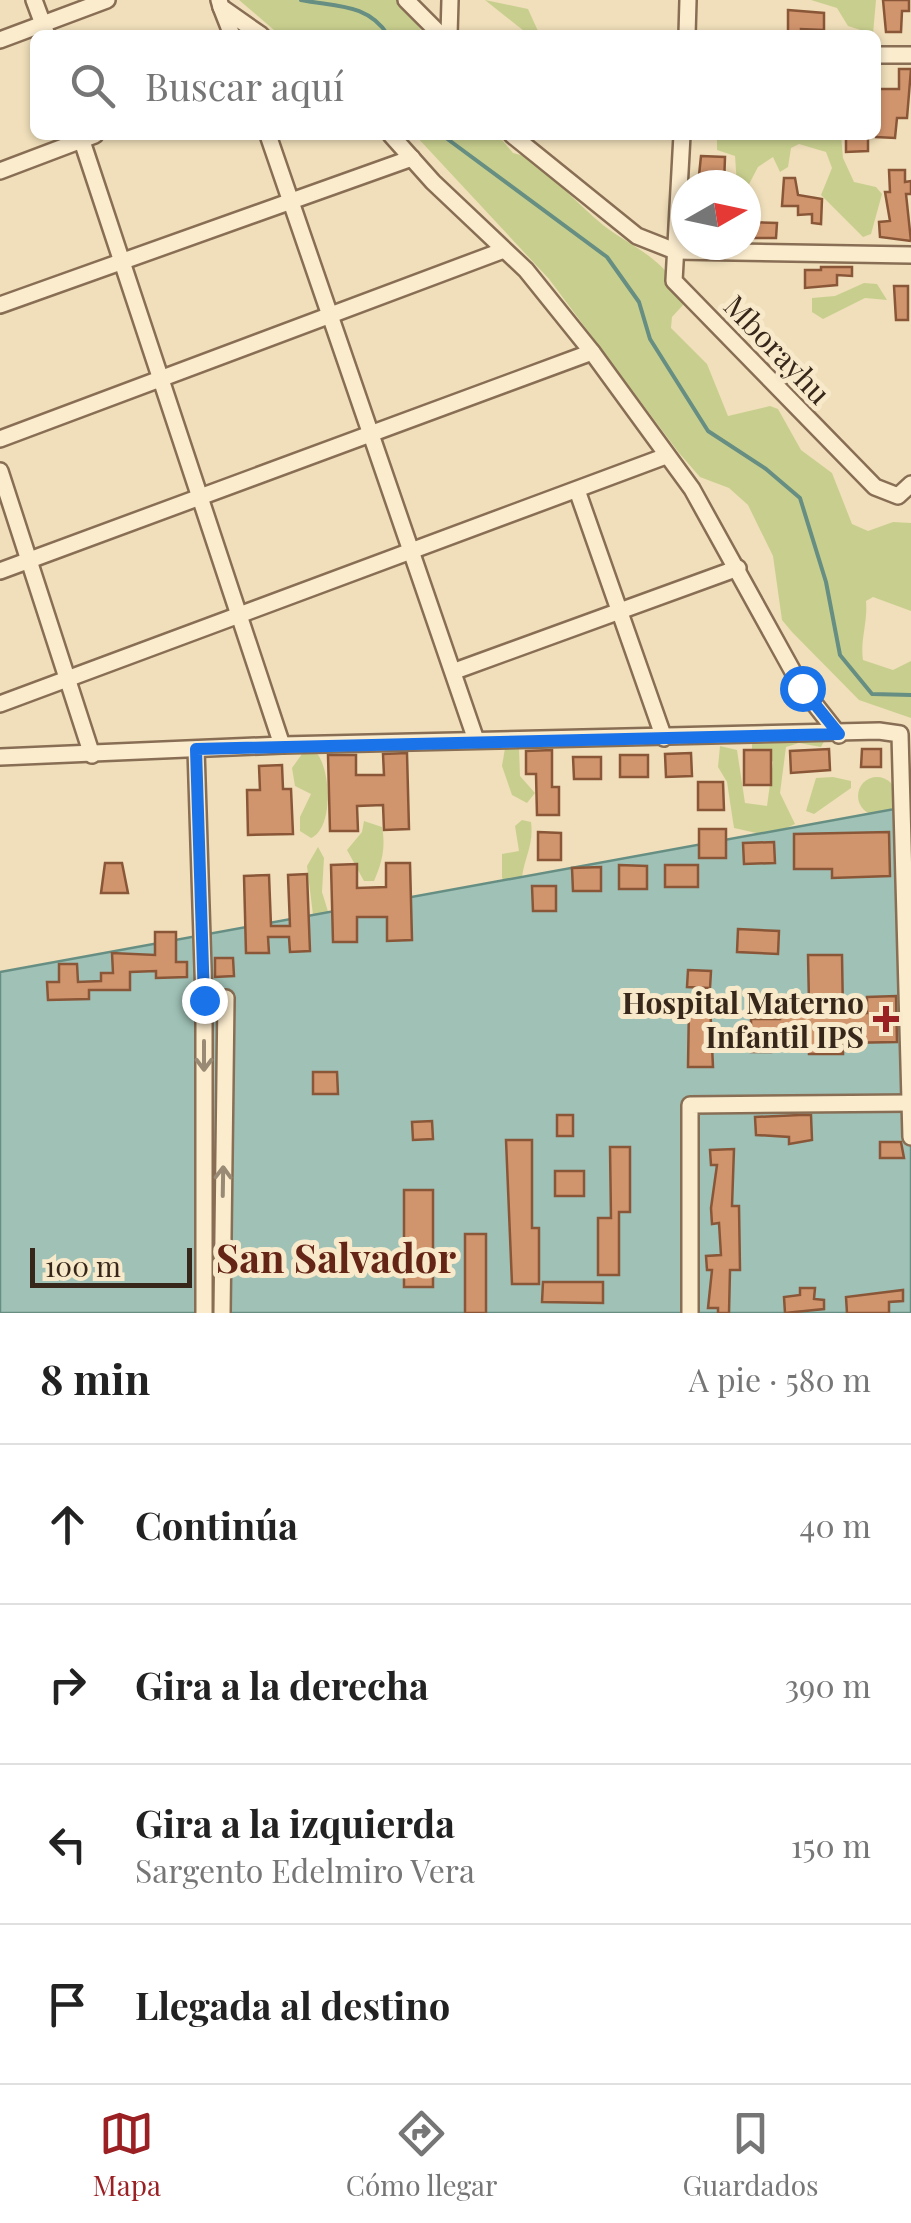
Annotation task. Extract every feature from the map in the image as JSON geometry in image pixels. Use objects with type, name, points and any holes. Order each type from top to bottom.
[{"type":"street","points":[[34,0],[45,29],[107,0]]},
{"type":"street","points":[[406,0],[436,30]]},
{"type":"street","points":[[449,30],[450,0]]},
{"type":"street","points":[[688,0],[688,30]]},
{"type":"street","points":[[220,4],[230,30]]},
{"type":"street","points":[[220,4],[254,30]]},
{"type":"street","points":[[0,40],[30,33]]},
{"type":"street","points":[[881,54],[911,55]]},
{"type":"street","points":[[0,171],[78,140]]},
{"type":"street","points":[[86,140],[282,745]]},
{"type":"street","points":[[270,140],[476,740]]},
{"type":"street","points":[[396,140],[552,297],[692,489],[802,688],[839,734]]},
{"type":"street","points":[[518,140],[637,236],[671,249]]},
{"type":"street","name":"Mborayhu","points":[[680,170],[682,140]]},
{"type":"street","points":[[0,305],[289,198],[412,158]]},
{"type":"street","points":[[0,439],[504,250]]},
{"type":"street","points":[[761,252],[911,255]]},
{"type":"street","name":"Mborayhu","points":[[675,260],[674,281],[875,487],[898,496],[911,484]]},
{"type":"street","points":[[0,571],[199,494],[592,352]]},
{"type":"street","points":[[0,704],[240,612],[578,493],[666,456]]},
{"type":"street","points":[[0,471],[92,755]]},
{"type":"street","points":[[578,493],[664,738]]},
{"type":"street","points":[[455,671],[738,568]]},
{"type":"street","points":[[0,757],[476,740],[879,731],[900,734],[908,865],[911,1138]]},
{"type":"street","points":[[196,749],[204,1000],[204,1313]]},
{"type":"street","points":[[204,1000],[226,998],[222,1313]]},
{"type":"street","points":[[690,1313],[690,1105],[910,1103]]},
{"type":"green space","points":[[239,0],[398,0],[421,30],[274,30]]},
{"type":"green space","points":[[485,0],[528,9],[538,30],[523,30]]},
{"type":"green space","points":[[811,0],[876,0],[873,30],[848,26],[837,8]]},
{"type":"green space","points":[[420,140],[502,140],[513,153],[528,157],[603,225],[671,277],[683,305],[672,317],[671,328],[707,364],[728,416],[770,406],[778,409],[801,450],[832,473],[852,524],[868,531],[893,522],[911,523],[911,611],[873,597],[866,601],[862,653],[863,660],[893,670],[911,661],[911,718],[859,700],[782,620],[773,556],[748,505],[729,488],[700,477],[549,279]]},
{"type":"green space","points":[[717,140],[841,140],[843,158],[854,182],[876,187],[882,194],[871,234],[863,237],[821,195],[832,168],[826,152],[799,144],[791,148],[788,167],[780,172],[773,157],[756,170],[736,170],[735,156],[717,150]]},
{"type":"green space","points":[[864,283],[877,284],[887,300],[865,298],[823,319],[812,312],[812,298],[835,296]]},
{"type":"green space","points":[[752,736],[826,738],[821,747],[799,743],[786,747],[780,793],[795,824],[770,836],[734,828],[727,782],[718,767],[720,746],[737,750],[745,803],[767,806],[773,762],[765,752],[752,749]]},
{"type":"green space","points":[[505,748],[519,749],[520,776],[535,793],[527,803],[512,795],[502,766]]},
{"type":"green space","points":[[316,752],[325,771],[328,798],[324,823],[311,838],[300,831],[300,817],[311,794],[295,786],[292,768],[302,754]]},
{"type":"green space","points":[[877,777],[891,782],[896,796],[891,810],[877,815],[863,810],[858,796],[863,782]]},
{"type":"green space","points":[[816,778],[851,781],[851,788],[814,814],[806,811]]},
{"type":"green space","points":[[522,820],[531,822],[530,844],[522,877],[508,884],[502,878],[502,854],[519,851],[515,826]]},
{"type":"green space","points":[[364,821],[382,827],[382,855],[374,881],[364,881],[347,850],[362,832]]},
{"type":"green space","points":[[318,847],[324,858],[322,892],[330,918],[314,923],[307,866]]},
{"type":"water","points":[[911,806],[911,1313],[0,1313],[0,972]]},
{"type":"building","points":[[883,0],[909,0],[909,11],[902,11],[901,32],[886,32]]},
{"type":"building","points":[[788,10],[824,13],[824,30],[788,30]]},
{"type":"building","points":[[899,69],[911,69],[907,118],[897,118],[895,138],[881,137],[881,89],[899,89]]},
{"type":"building","points":[[846,140],[868,140],[868,151],[846,152]]},
{"type":"building","points":[[701,156],[725,157],[725,170],[700,170]]},
{"type":"building","points":[[889,170],[905,170],[905,182],[911,181],[911,194],[906,194],[911,241],[880,237],[879,222],[890,221],[885,192],[890,192]]},
{"type":"building","points":[[784,178],[795,178],[798,195],[822,199],[821,224],[812,223],[812,214],[798,215],[798,206],[782,206]]},
{"type":"building","points":[[761,222],[777,223],[776,238],[761,238]]},
{"type":"building","points":[[852,267],[852,276],[837,275],[837,285],[805,288],[805,270]]},
{"type":"building","points":[[894,286],[908,286],[908,320],[896,320]]},
{"type":"building","points":[[829,749],[830,770],[791,773],[790,751]]},
{"type":"building","points":[[862,749],[881,749],[881,767],[861,767]]},
{"type":"building","points":[[552,750],[552,787],[559,787],[559,815],[537,815],[536,774],[526,774],[526,751]]},
{"type":"building","points":[[744,750],[771,750],[771,785],[744,785]]},
{"type":"building","points":[[407,753],[409,829],[384,830],[383,805],[357,806],[358,831],[330,831],[328,755],[356,755],[356,775],[384,775],[383,754]]},
{"type":"building","points":[[691,753],[692,776],[666,777],[665,754]]},
{"type":"building","points":[[620,755],[648,755],[648,777],[620,777]]},
{"type":"building","points":[[573,757],[601,757],[601,779],[574,779]]},
{"type":"building","points":[[282,765],[283,789],[291,789],[293,834],[248,835],[247,790],[260,790],[259,766]]},
{"type":"building","points":[[698,782],[723,782],[724,810],[698,810]]},
{"type":"building","points":[[699,829],[726,829],[726,858],[699,858]]},
{"type":"building","points":[[538,832],[561,833],[561,860],[538,860]]},
{"type":"building","points":[[889,832],[890,876],[832,878],[832,869],[794,869],[794,834]]},
{"type":"building","points":[[774,842],[775,863],[744,864],[743,843]]},
{"type":"building","points":[[105,863],[122,863],[128,893],[101,893]]},
{"type":"building","points":[[386,863],[410,863],[412,940],[387,941],[387,917],[357,917],[357,942],[333,942],[331,865],[357,864],[357,888],[386,887]]},
{"type":"building","points":[[619,865],[647,866],[647,889],[619,889]]},
{"type":"building","points":[[665,865],[698,865],[698,887],[665,887]]},
{"type":"building","points":[[601,867],[601,891],[573,891],[572,868]]},
{"type":"building","points":[[307,874],[310,951],[290,952],[289,937],[268,937],[269,953],[246,953],[244,876],[269,875],[271,926],[290,926],[288,875]]},
{"type":"building","points":[[532,886],[556,886],[556,911],[533,911]]},
{"type":"building","points":[[738,929],[779,931],[778,954],[737,952]]},
{"type":"building","points":[[155,932],[176,932],[176,962],[187,962],[187,977],[156,978],[156,971],[130,972],[130,990],[89,990],[89,999],[48,1000],[47,982],[59,982],[59,964],[77,964],[78,982],[101,981],[101,973],[113,973],[112,953],[155,955]]},
{"type":"building","points":[[808,955],[842,955],[843,1014],[867,1013],[867,997],[896,996],[897,1042],[843,1043],[843,1054],[809,1054],[809,1035],[771,1035],[771,1052],[751,1052],[751,1019],[780,1019],[780,1003],[809,1002]]},
{"type":"building","points":[[215,958],[233,958],[234,976],[215,977]]},
{"type":"building","points":[[688,970],[711,971],[710,988],[687,987]]},
{"type":"building","points":[[710,1004],[713,1067],[688,1067],[689,1005]]},
{"type":"building","points":[[313,1072],[337,1072],[338,1094],[313,1094]]},
{"type":"building","points":[[557,1115],[573,1115],[573,1136],[557,1136]]},
{"type":"building","points":[[811,1115],[812,1140],[789,1144],[789,1137],[756,1135],[755,1117]]},
{"type":"building","points":[[432,1121],[433,1139],[413,1140],[412,1122]]},
{"type":"building","points":[[506,1140],[532,1140],[532,1228],[539,1228],[539,1284],[512,1284]]},
{"type":"building","points":[[880,1142],[901,1142],[904,1158],[880,1158]]},
{"type":"building","points":[[610,1147],[630,1147],[630,1212],[619,1212],[619,1275],[598,1275],[598,1218],[611,1218]]},
{"type":"building","points":[[734,1149],[732,1206],[739,1206],[740,1270],[730,1270],[729,1313],[718,1313],[718,1308],[708,1308],[712,1270],[707,1270],[706,1256],[721,1255],[719,1223],[712,1224],[717,1165],[711,1165],[710,1150]]},
{"type":"building","points":[[555,1171],[584,1171],[584,1196],[555,1196]]},
{"type":"building","points":[[404,1190],[433,1190],[433,1287],[404,1287]]},
{"type":"building","points":[[465,1234],[486,1234],[486,1313],[465,1313]]},
{"type":"building","points":[[543,1282],[603,1282],[603,1303],[542,1302]]},
{"type":"building","points":[[800,1288],[815,1288],[814,1299],[824,1300],[824,1309],[785,1313],[784,1297],[800,1295]]},
{"type":"building","points":[[903,1290],[903,1301],[889,1302],[889,1313],[847,1313],[846,1297]]},
{"type":"waterway","points":[[301,0],[360,12],[384,30]]},
{"type":"waterway","points":[[449,140],[607,257],[639,302],[650,339],[708,431],[766,469],[800,498],[826,582],[840,655],[872,694],[911,695]]},
{"type":"place","name":"Hospital Materno Infantil IPS","points":[[886,1019]]},
{"type":"district","name":"San Salvador","points":[[336,1256]]},
{"type":"route","points":[[204,1000],[196,749],[839,734],[802,688]]}]
